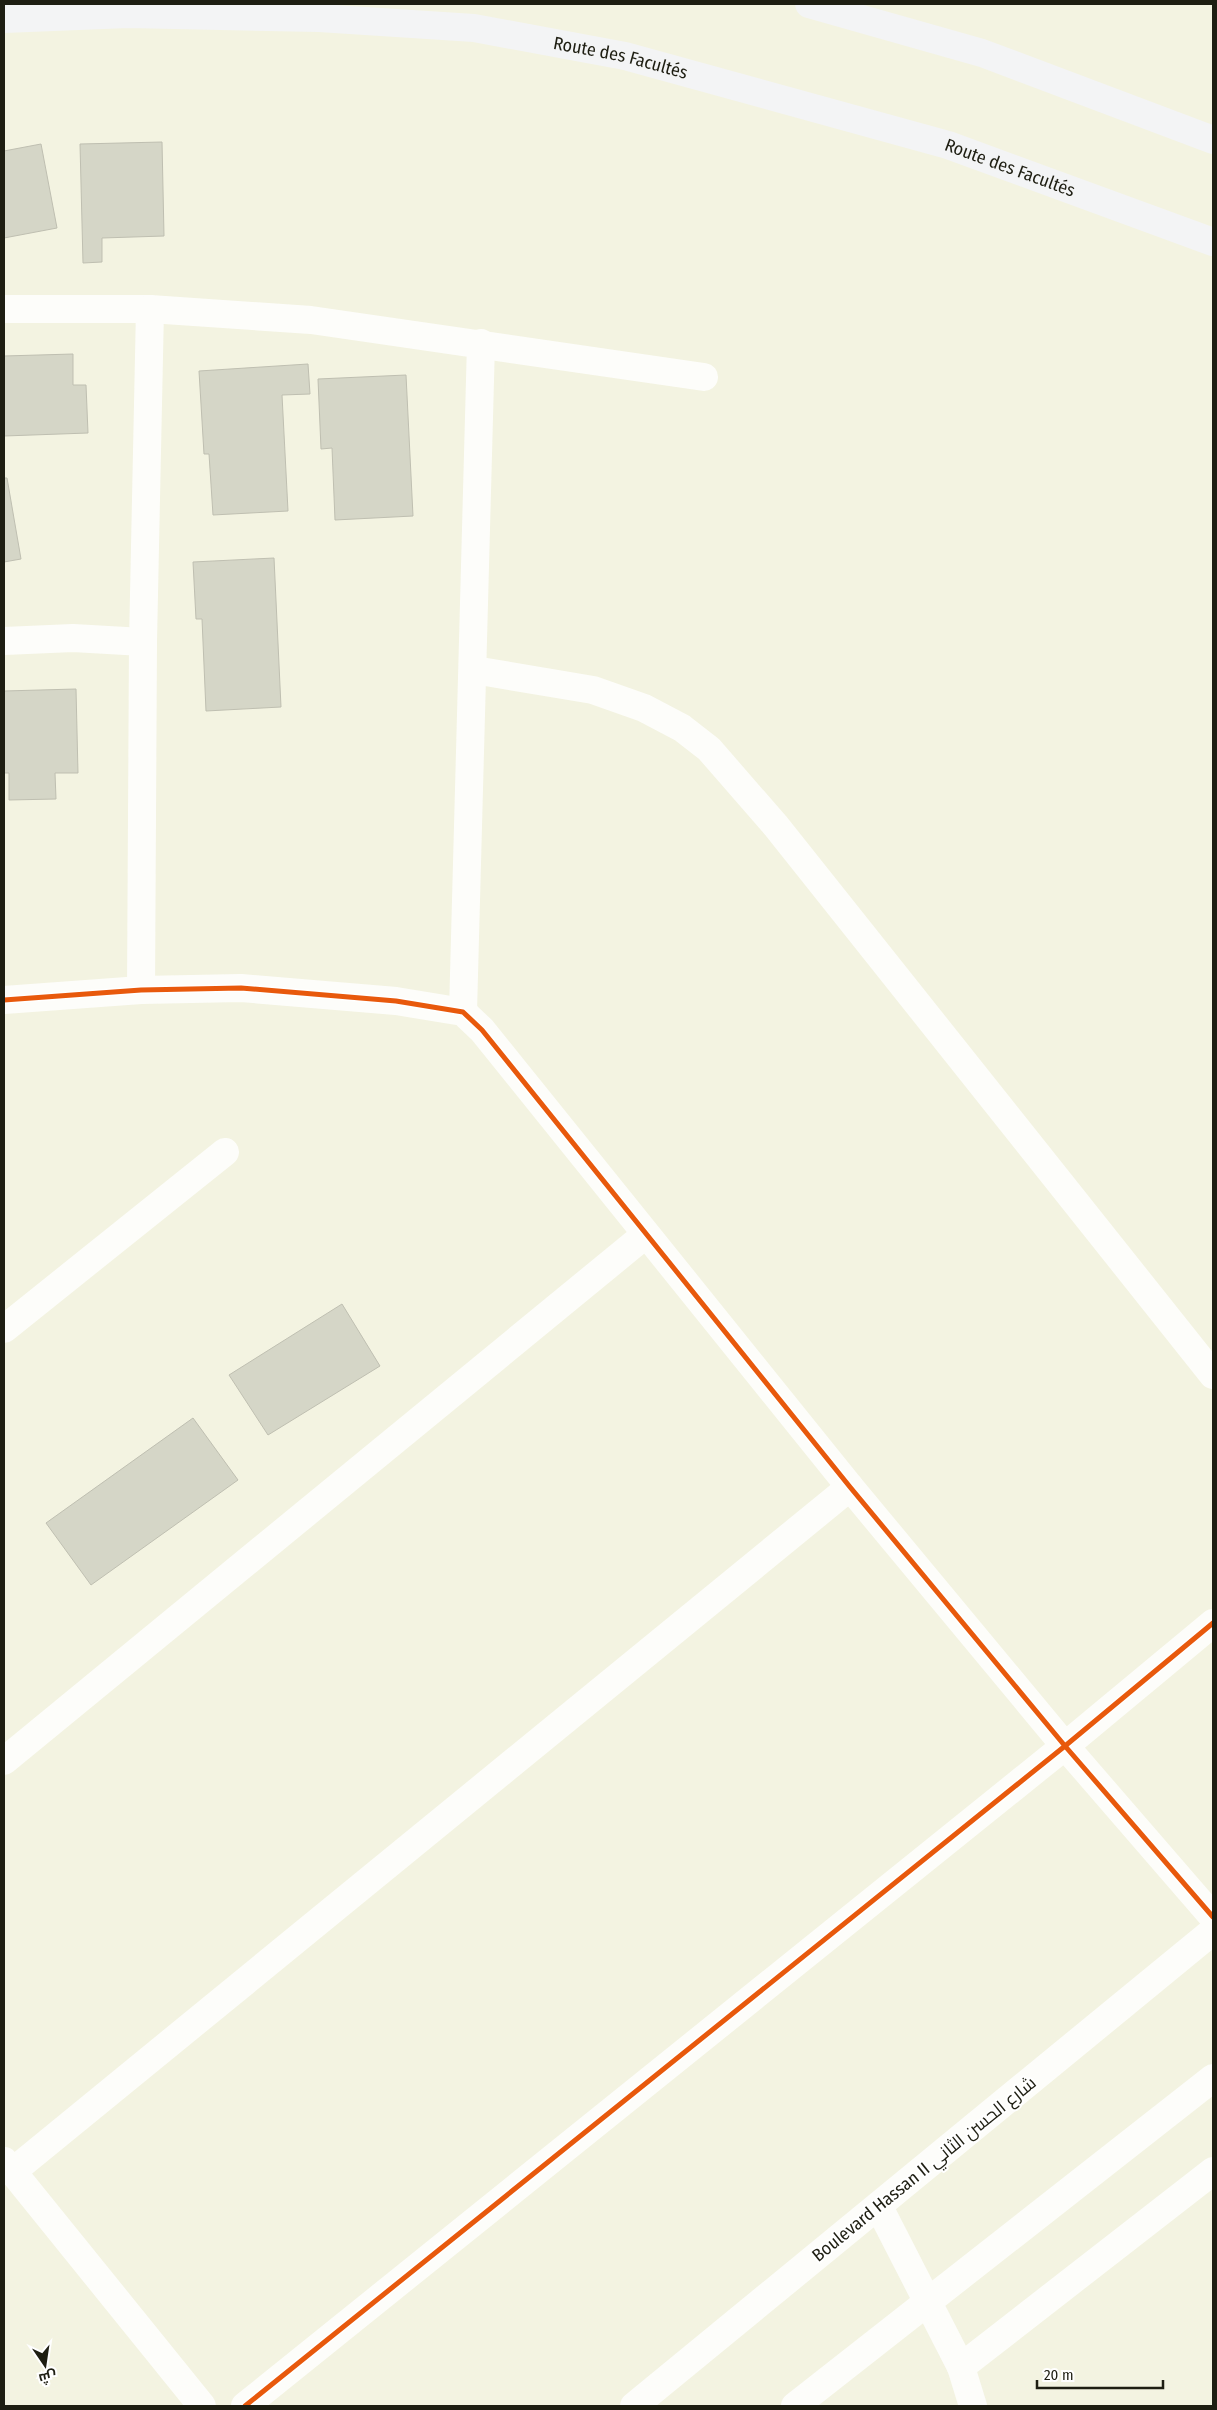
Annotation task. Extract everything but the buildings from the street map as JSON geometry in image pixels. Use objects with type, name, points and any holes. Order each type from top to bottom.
[{"type":"main road","points":[[809,4],[982,53],[1213,140]]},
{"type":"main road","name":"Route des Facultés","points":[[4,19],[128,14],[319,18],[474,28],[606,52],[948,145],[1213,242]]},
{"type":"street","points":[[4,309],[150,309],[311,320],[481,343],[704,377]]},
{"type":"street","points":[[141,990],[143,642],[150,309]]},
{"type":"street","points":[[463,1012],[474,670],[481,343]]},
{"type":"street","points":[[4,641],[73,638],[143,642]]},
{"type":"street","points":[[474,670],[592,690],[644,708],[682,728],[708,749],[776,826],[1213,1375]]},
{"type":"street","points":[[4,1000],[141,990],[241,988],[396,1001],[463,1012],[482,1030],[645,1235],[850,1487],[1065,1746],[1213,1918]]},
{"type":"street","points":[[4,1329],[225,1152]]},
{"type":"street","points":[[4,1761],[645,1235]]},
{"type":"street","points":[[202,2406],[8,2166],[850,1487]]},
{"type":"street","points":[[245,2406],[1065,1746],[1213,1623]]},
{"type":"street","name":"Boulevard Hassan II شارع الحسن الثاني","points":[[634,2406],[1213,1931]]},
{"type":"street","points":[[795,2406],[1213,2078]]},
{"type":"street","points":[[961,2367],[1213,2171]]},
{"type":"street","points":[[878,2206],[961,2367],[973,2406]]},
{"type":"cycle path","points":[[4,1000],[141,990],[241,988],[396,1001],[463,1012],[482,1030],[850,1487],[1065,1746],[1213,1917]]},
{"type":"cycle path","points":[[245,2406],[1065,1746],[1213,1623]]}]
